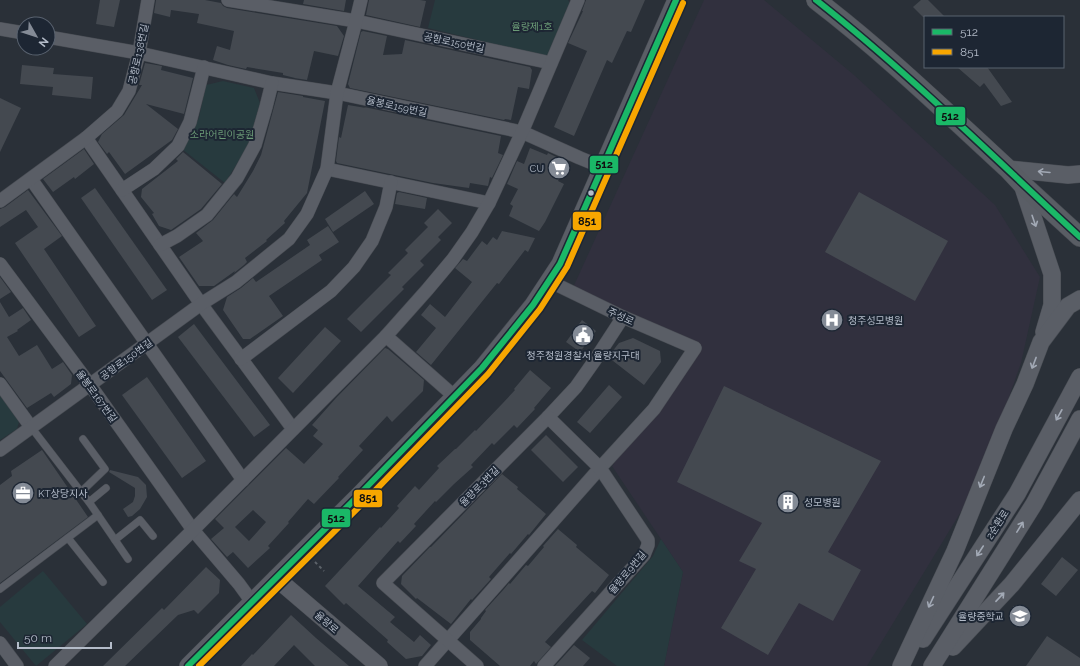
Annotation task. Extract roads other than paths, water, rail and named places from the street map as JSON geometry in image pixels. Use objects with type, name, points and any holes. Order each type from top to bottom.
[{"type":"main road","points":[[816,0],[851,26],[906,75],[1080,238]]},
{"type":"street","name":"공항로138번길","points":[[0,201],[86,138],[117,111],[130,91],[139,53],[148,0]]},
{"type":"street","name":"공항로150번길","points":[[228,0],[356,21],[552,63]]},
{"type":"street","name":"공항로150번길","points":[[0,450],[201,304],[236,282],[289,240],[307,214],[326,169],[337,93],[361,0]]},
{"type":"street","points":[[188,666],[360,494],[482,368],[533,305],[560,264],[676,0]]},
{"type":"street","points":[[55,666],[386,336],[453,259],[472,232],[489,203],[522,132],[575,6]]},
{"type":"street","points":[[0,29],[16,32]]},
{"type":"street","name":"율봉로159번길","points":[[56,38],[139,53],[272,83],[337,93],[522,132],[580,158],[602,166]]},
{"type":"street","points":[[122,190],[154,169],[178,146],[190,122],[204,67]]},
{"type":"street","points":[[160,245],[177,236],[207,215],[237,178],[255,145],[272,83]]},
{"type":"street","points":[[86,138],[201,304],[293,429]]},
{"type":"street","points":[[326,169],[489,203]]},
{"type":"street","points":[[1008,169],[1068,175],[1080,174]]},
{"type":"street","points":[[31,178],[242,480]]},
{"type":"street","points":[[241,358],[331,291],[354,267],[372,241],[386,207],[391,182]]},
{"type":"street","points":[[901,666],[955,551],[1004,429],[1026,384],[1042,342],[1052,305],[1052,274],[1022,184]]},
{"type":"street","name":"율봉로167번길","points":[[0,264],[90,385],[193,530],[239,584],[252,602]]},
{"type":"street","name":"주성로","points":[[549,281],[623,317],[695,348],[654,409],[600,468]]},
{"type":"street","points":[[1042,342],[1068,306],[1080,299]]},
{"type":"street","name":"율량로3번길","points":[[448,640],[383,583],[548,417],[576,386],[623,317]]},
{"type":"street","points":[[386,336],[454,396]]},
{"type":"street","name":"2순환로","points":[[906,666],[1017,494],[1079,379]]},
{"type":"street","points":[[0,384],[31,427]]},
{"type":"street","points":[[425,666],[600,468],[548,417]]},
{"type":"street","name":"2순환로","points":[[932,666],[1034,504],[1080,419]]},
{"type":"street","name":"율량로9번길","points":[[544,666],[644,555],[648,545],[648,540],[600,468]]},
{"type":"street","points":[[935,666],[1012,584],[1080,500]]},
{"type":"street","name":"율량로","points":[[276,578],[379,666]]},
{"type":"street","points":[[448,640],[477,666]]},
{"type":"street","points":[[0,643],[17,666]]},
{"type":"lane","points":[[31,427],[89,502],[128,559]]},
{"type":"lane","points":[[81,492],[105,469],[84,439]]},
{"type":"lane","points":[[89,502],[106,488]]},
{"type":"lane","points":[[0,589],[98,515]]},
{"type":"lane","points":[[115,540],[140,520],[153,536]]},
{"type":"lane","points":[[68,538],[103,582]]},
{"type":"place","name":"CU","points":[[559,168]]},
{"type":"place","name":"청주성모병원","points":[[832,320]]},
{"type":"place","name":"청주청원경찰서 율량지구대","points":[[583,335]]},
{"type":"place","name":"KT상당지사","points":[[23,493]]},
{"type":"place","name":"성모병원","points":[[788,502]]},
{"type":"place","name":"율량중학교","points":[[1020,616]]},
{"type":"park label","name":"율량제1호","points":[[532,26]]},
{"type":"park label","name":"소라어린이공원","points":[[222,134]]}]
